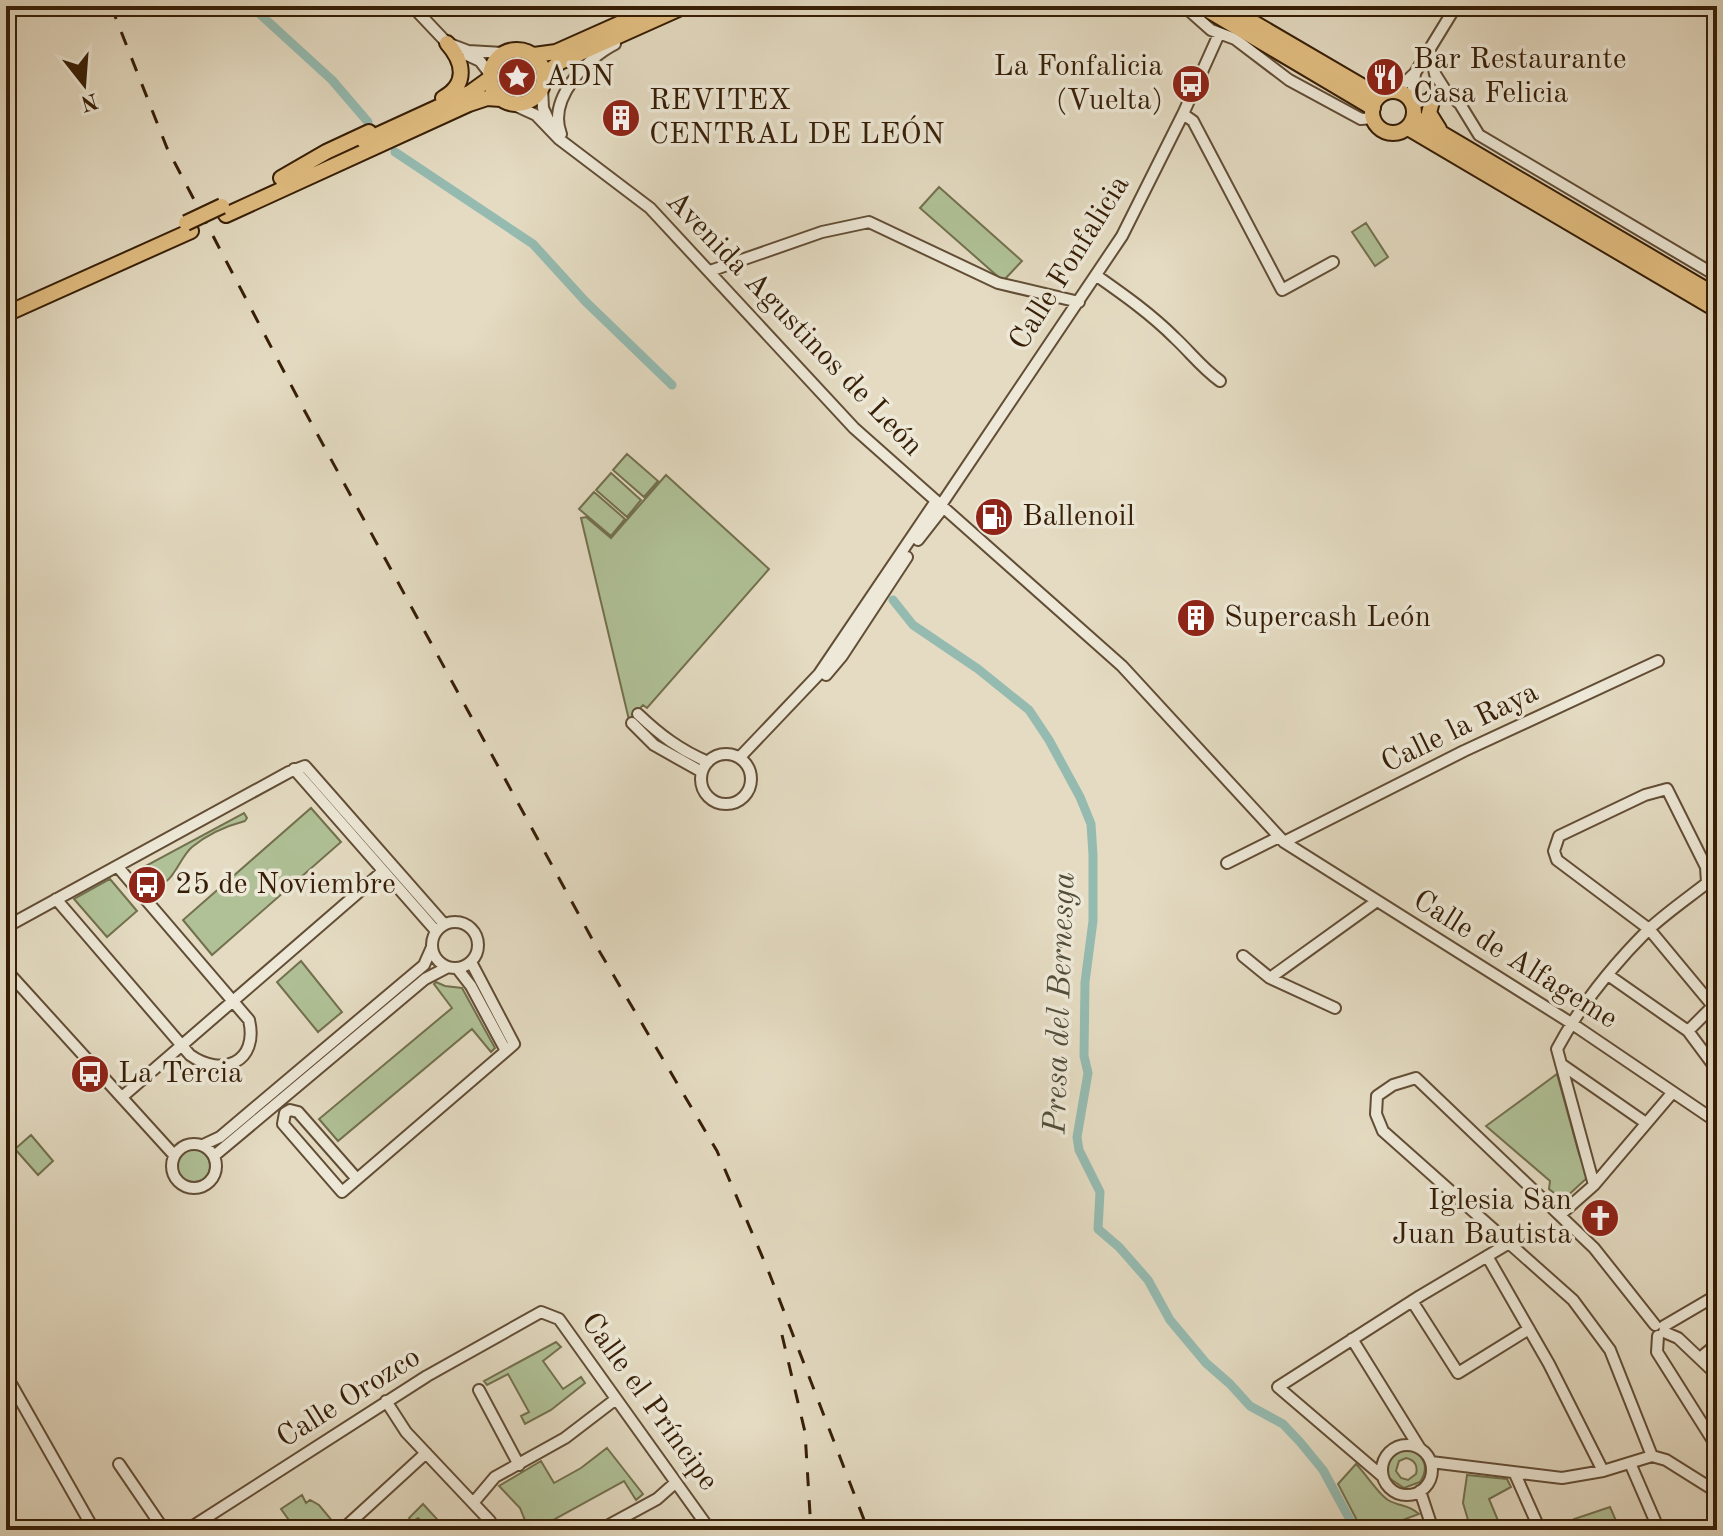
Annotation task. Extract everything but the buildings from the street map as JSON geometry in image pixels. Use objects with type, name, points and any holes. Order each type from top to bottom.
[{"type":"highway","points":[[281,178],[471,92],[489,76],[493,63],[503,53],[516,49],[534,55],[556,52],[659,6]]},
{"type":"highway","points":[[6,314],[224,210],[469,104],[487,98],[530,101],[543,85],[549,71],[560,62],[685,6]]},
{"type":"highway","points":[[1201,6],[1375,107]]},
{"type":"highway","points":[[1225,6],[1375,107],[1378,126],[1387,132],[1397,133],[1411,112]]},
{"type":"highway","points":[[224,210],[326,152],[453,92],[462,73],[450,47]]},
{"type":"highway","points":[[534,55],[542,66],[543,85]]},
{"type":"highway","points":[[489,76],[493,90],[506,101]]},
{"type":"highway","points":[[1375,107],[1396,91],[1411,112],[1445,136],[1717,296]]},
{"type":"highway","points":[[1440,95],[1429,113],[1445,136]]},
{"type":"highway","points":[[1411,112],[1717,310]]},
{"type":"highway","points":[[6,303],[188,227]]},
{"type":"street","points":[[412,6],[450,47],[480,61],[489,76]]},
{"type":"street","points":[[561,134],[558,121],[561,106],[570,85],[586,63],[601,52],[693,6]]},
{"type":"street","points":[[1184,6],[1219,34],[1235,39],[1301,87],[1361,119],[1375,107]]},
{"type":"street","points":[[1396,91],[1415,73],[1456,6]]},
{"type":"street","name":"Calle Fonfalicia","points":[[742,759],[819,674],[940,505],[1097,276],[1122,236],[1219,34]]},
{"type":"street","points":[[450,47],[503,53]]},
{"type":"street","points":[[1430,51],[1440,95]]},
{"type":"street","points":[[1411,112],[1415,73]]},
{"type":"street","name":"Avenida Agustinos de León","points":[[543,85],[545,115],[573,148]]},
{"type":"street","points":[[1411,112],[1440,95],[1455,97],[1470,123],[1488,141],[1717,276]]},
{"type":"street","name":"Avenida Agustinos de León","points":[[506,101],[536,115],[553,134],[650,208],[854,428],[1122,666],[1281,840]]},
{"type":"street","points":[[1183,114],[1193,121],[1282,290],[1333,262]]},
{"type":"street","points":[[710,271],[822,232],[869,222],[998,283],[1079,302]]},
{"type":"street","points":[[1097,276],[1145,311],[1177,339],[1202,368],[1220,381]]},
{"type":"street","name":"Calle la Raya","points":[[1227,863],[1658,661]]},
{"type":"street","points":[[702,772],[654,745],[635,719],[683,751],[708,762]]},
{"type":"street","points":[[729,754],[742,759],[751,770],[749,791],[733,804],[712,800],[701,783],[702,772],[708,762],[717,755],[729,754]]},
{"type":"street","points":[[6,927],[294,769],[305,766],[440,928]]},
{"type":"street","points":[[294,769],[382,872],[440,928]]},
{"type":"street","points":[[1594,1185],[1557,1049],[1571,1023],[1649,929],[1707,883],[1706,867],[1667,789],[1645,795],[1559,836],[1554,851],[1557,860],[1649,929],[1713,1006],[1688,1031]]},
{"type":"street","name":"Calle de Alfageme","points":[[1281,840],[1571,1023],[1717,1122]]},
{"type":"street","points":[[56,899],[190,1055],[211,1067],[233,1064],[243,1056],[250,1044],[252,1031],[249,1020],[117,866]]},
{"type":"street","points":[[122,1097],[382,872]]},
{"type":"street","points":[[1270,978],[1377,901]]},
{"type":"street","points":[[203,1145],[214,1156],[214,1176],[205,1185],[193,1188],[176,1179],[172,1167],[174,1155],[187,1145],[203,1145],[220,1137],[424,965],[440,928],[459,922],[466,924],[477,935],[478,950],[471,962],[425,979],[214,1156]]},
{"type":"street","points":[[432,947],[437,959],[471,986],[506,1051]]},
{"type":"street","points":[[1243,956],[1270,978],[1335,1008]]},
{"type":"street","points":[[357,1179],[298,1112],[290,1110],[285,1113],[283,1124],[342,1192],[514,1044],[471,962]]},
{"type":"street","points":[[6,970],[174,1155]]},
{"type":"street","points":[[1608,975],[1688,1031],[1717,1070]]},
{"type":"street","points":[[1561,1064],[1646,1123]]},
{"type":"street","points":[[1652,1456],[1614,1358],[1599,1332],[1573,1300],[1511,1242],[1383,1131],[1376,1114],[1377,1096],[1393,1085],[1416,1078],[1594,1248],[1660,1330],[1678,1338],[1717,1375]]},
{"type":"street","points":[[1560,1215],[1594,1185],[1673,1092]]},
{"type":"street","points":[[1382,1476],[1278,1387],[1511,1242]]},
{"type":"street","points":[[1487,1256],[1603,1471]]},
{"type":"street","points":[[1660,1330],[1717,1295]]},
{"type":"street","points":[[1412,1301],[1458,1373],[1529,1329]]},
{"type":"street","name":"Calle el Príncipe","points":[[541,1312],[559,1319],[710,1530]]},
{"type":"street","name":"Calle Orozco","points":[[187,1530],[386,1401],[541,1312]]},
{"type":"street","points":[[1660,1330],[1657,1352],[1716,1445]]},
{"type":"street","points":[[1352,1339],[1431,1462],[1431,1479],[1420,1491],[1397,1494],[1385,1484],[1382,1464],[1392,1449],[1410,1444],[1419,1447]]},
{"type":"street","points":[[1700,1358],[1717,1344]]},
{"type":"street","points":[[6,1375],[94,1530]]},
{"type":"street","points":[[479,1390],[519,1465]]},
{"type":"street","points":[[473,1503],[495,1477],[565,1438],[616,1399]]},
{"type":"street","points":[[386,1401],[406,1432],[490,1521],[494,1530]]},
{"type":"street","points":[[342,1530],[426,1453]]},
{"type":"street","points":[[1431,1462],[1562,1478],[1603,1471],[1652,1456],[1666,1460],[1717,1492]]},
{"type":"street","points":[[1630,1463],[1659,1530]]},
{"type":"street","points":[[119,1464],[164,1530]]},
{"type":"street","points":[[1515,1474],[1540,1530]]},
{"type":"street","points":[[600,1530],[657,1499],[675,1483]]},
{"type":"street","points":[[1420,1491],[1433,1530]]},
{"type":"green space","points":[[939,187],[1022,261],[1003,281],[920,208]]},
{"type":"green space","points":[[1366,223],[1388,257],[1375,266],[1352,232]]},
{"type":"green space","points":[[627,454],[658,481],[644,497],[613,470]]},
{"type":"green space","points":[[611,473],[641,500],[627,517],[596,490]]},
{"type":"green space","points":[[666,475],[769,569],[647,708],[643,705],[629,720],[581,518],[586,517],[611,538]]},
{"type":"green space","points":[[594,492],[625,519],[611,536],[579,509]]},
{"type":"green space","points":[[311,808],[341,842],[212,955],[183,920]]},
{"type":"green space","points":[[244,813],[245,821],[217,831],[192,847],[166,882],[153,886],[140,869]]},
{"type":"green space","points":[[110,879],[137,911],[107,937],[74,899]]},
{"type":"green space","points":[[301,961],[342,1012],[318,1032],[277,982]]},
{"type":"green space","points":[[434,984],[462,988],[495,1048],[491,1052],[472,1029],[338,1141],[319,1119],[452,1008]]},
{"type":"green space","points":[[1557,1074],[1588,1177],[1563,1200],[1549,1189],[1550,1181],[1486,1126]]},
{"type":"green space","points":[[31,1135],[53,1161],[38,1175],[15,1149]]},
{"type":"green space","points":[[193,1149],[205,1154],[210,1166],[205,1178],[193,1183],[181,1178],[176,1166],[181,1154]]},
{"type":"green space","points":[[556,1342],[561,1347],[543,1361],[563,1389],[581,1377],[585,1383],[551,1410],[525,1424],[521,1416],[529,1412],[508,1374],[487,1385],[484,1381]]},
{"type":"green space","points":[[607,1448],[643,1494],[636,1500],[624,1481],[535,1530],[529,1530],[520,1508],[499,1486],[541,1461],[554,1483]]},
{"type":"green space","points":[[1406,1449],[1421,1457],[1425,1471],[1420,1482],[1404,1488],[1389,1478],[1387,1468],[1396,1453]],"holes":[[[1409,1459],[1417,1471],[1408,1480],[1401,1478],[1396,1471],[1399,1461]]]},
{"type":"green space","points":[[1356,1464],[1384,1497],[1419,1514],[1376,1530],[1362,1530],[1338,1484]]},
{"type":"green space","points":[[1467,1475],[1507,1479],[1511,1487],[1489,1499],[1502,1530],[1471,1530],[1463,1503]]},
{"type":"green space","points":[[302,1495],[306,1503],[310,1500],[319,1505],[334,1523],[328,1530],[285,1530],[291,1523],[281,1509]]},
{"type":"green space","points":[[423,1504],[447,1530],[430,1530],[418,1518],[412,1522],[409,1518]]},
{"type":"green space","points":[[1610,1507],[1620,1530],[1579,1530],[1574,1519]]},
{"type":"waterway","name":"Presa del Bernesga","points":[[251,6],[332,80],[368,122]]},
{"type":"waterway","name":"Presa del Bernesga","points":[[395,152],[533,244],[585,301],[672,385]]},
{"type":"waterway","name":"Presa del Bernesga","points":[[893,600],[913,625],[978,669],[1029,710],[1049,740],[1091,824],[1093,921],[1085,982],[1084,1056],[1088,1073],[1077,1137],[1079,1150],[1100,1192],[1098,1229],[1148,1280],[1170,1320],[1206,1363],[1250,1406],[1283,1424],[1300,1442],[1323,1470],[1355,1529]]},
{"type":"railway","points":[[111,6],[167,148],[302,406],[591,937],[717,1151],[768,1270],[868,1530]]},
{"type":"railway","points":[[782,1335],[805,1432],[811,1530]]},
{"type":"place","name":"ADN","points":[[517,77]]},
{"type":"place","name":"Bar Restaurante Casa Felicia","points":[[1385,77]]},
{"type":"place","name":"La Fonfalicia (Vuelta)","points":[[1191,84]]},
{"type":"place","name":"REVITEX CENTRAL DE LEÓN","points":[[621,118]]},
{"type":"place","name":"Ballenoil","points":[[994,517]]},
{"type":"place","name":"Supercash León","points":[[1196,618]]},
{"type":"place","name":"25 de Noviembre","points":[[147,885]]},
{"type":"place","name":"La Tercia","points":[[90,1074]]},
{"type":"place","name":"Iglesia San Juan Bautista","points":[[1600,1218]]}]
